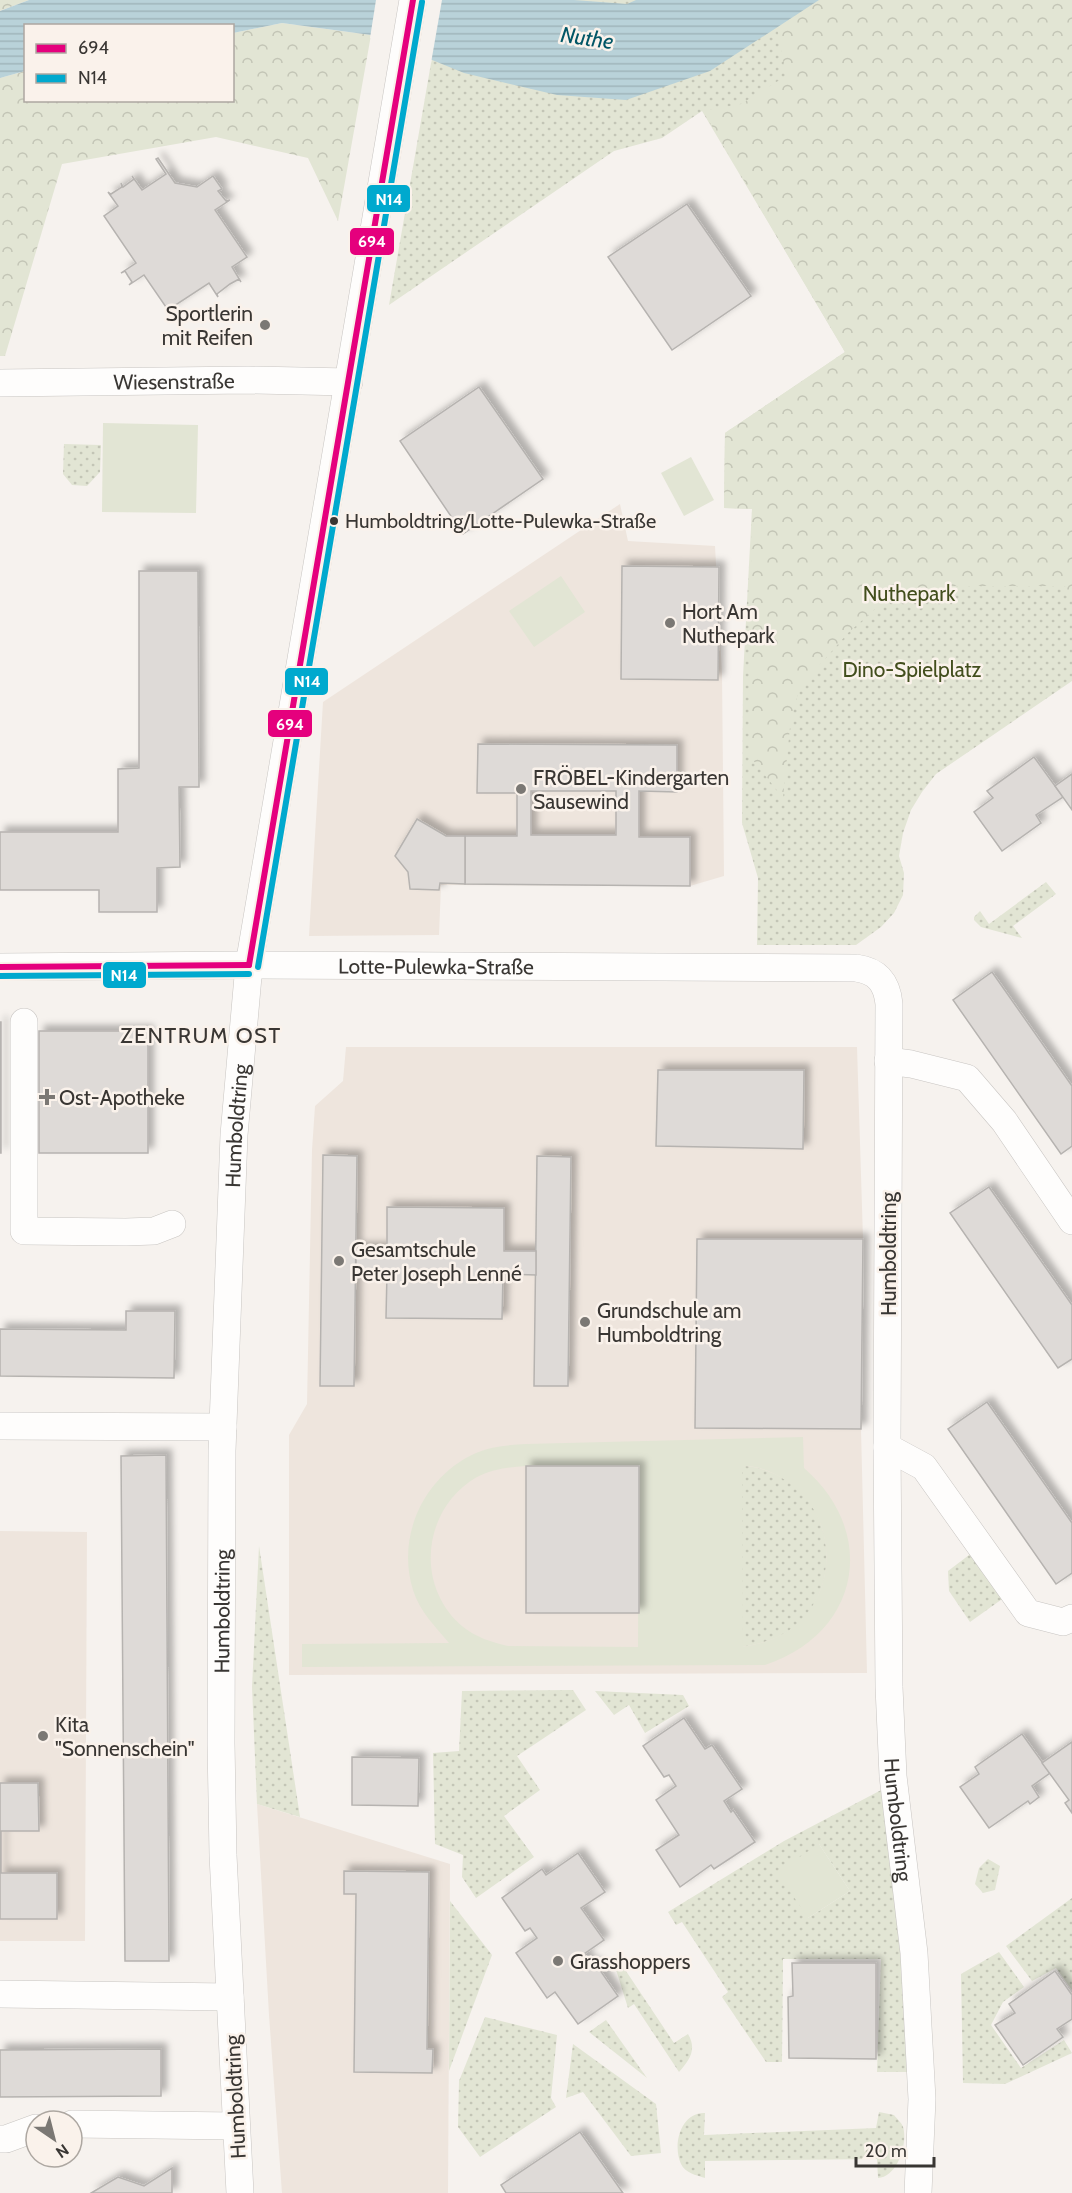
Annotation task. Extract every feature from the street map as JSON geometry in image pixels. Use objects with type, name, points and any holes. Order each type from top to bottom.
[{"type":"street","name":"Humboldtring","points":[[240,2193],[221,1743],[223,1427],[234,1134],[249,965],[413,0]]},
{"type":"street","name":"Wiesenstraße","points":[[0,383],[248,380],[349,382]]},
{"type":"street","name":"Lotte-Pulewka-Straße","points":[[0,967],[249,965],[856,968],[873,972]]},
{"type":"street","name":"Humboldtring","points":[[873,972],[885,985],[888,993],[887,1447],[891,1740],[893,1776],[914,1953],[922,2099],[918,2193]]},
{"type":"street","points":[[24,1022],[12,1231],[154,1231],[172,1224]]},
{"type":"street","points":[[888,1060],[967,1078],[1004,1121],[1072,1221]]},
{"type":"street","points":[[0,1426],[223,1427]]},
{"type":"street","points":[[887,1447],[924,1467],[1028,1613],[1063,1622],[1072,1618]]},
{"type":"street","points":[[0,1994],[230,1997]]},
{"type":"street","points":[[84,2124],[236,2126]]},
{"type":"street","points":[[0,2139],[24,2132]]},
{"type":"shaded area","name":"FRÖBEL-Kindergarten Sausewind","points":[[620,504],[628,541],[715,546],[722,673],[724,876],[690,886],[441,885],[439,935],[309,936],[323,702]]},
{"type":"shaded area","name":"Grundschule am Humboldtring","points":[[346,1047],[857,1047],[863,1239],[861,1429],[867,1673],[289,1675],[289,1435],[307,1404],[312,1150],[315,1106],[343,1081]]},
{"type":"shaded area","name":"Kita \"Sonnenschein\"","points":[[0,1531],[87,1532],[85,1941],[0,1941]]},
{"type":"shaded area","points":[[257,1804],[450,1864],[448,2193],[282,2193]]},
{"type":"green space","points":[[0,0],[29,0],[0,11]]},
{"type":"green space","name":"Nuthepark","points":[[442,0],[1072,0],[1072,681],[936,774],[911,810],[903,833],[899,856],[904,873],[903,895],[894,913],[881,927],[856,945],[757,945],[758,878],[742,823],[743,676],[752,509],[724,508],[725,433],[845,352],[702,111],[662,138],[614,151],[389,305]]},
{"type":"green space","points":[[819,0],[1072,0],[1072,598],[1065,586],[936,586],[884,601],[848,633],[800,687],[791,717],[783,798],[749,755],[752,509],[724,508],[725,433],[845,352],[703,111],[741,104],[786,76],[777,27]]},
{"type":"green space","points":[[282,23],[371,35],[338,221],[308,158],[216,137],[62,164],[5,356],[0,356],[0,78],[24,71],[24,102],[234,102],[234,33]]},
{"type":"green space","points":[[103,423],[198,425],[196,513],[102,512]]},
{"type":"green space","points":[[64,444],[101,445],[100,472],[87,486],[72,485],[63,474]]},
{"type":"green space","points":[[691,457],[714,500],[684,516],[661,473]]},
{"type":"green space","points":[[561,576],[585,612],[534,647],[509,611]]},
{"type":"green space","points":[[1046,882],[1056,894],[1013,926],[1022,938],[981,927],[974,920],[980,911],[989,924]]},
{"type":"green space","points":[[803,1437],[804,1468],[828,1494],[843,1522],[850,1551],[848,1579],[839,1606],[822,1630],[797,1650],[765,1665],[302,1667],[302,1644],[449,1643],[424,1612],[413,1590],[408,1549],[419,1510],[429,1492],[458,1463],[488,1449],[526,1444]],"holes":[[[526,1466],[639,1466],[638,1647],[508,1646],[472,1633],[462,1626],[447,1609],[436,1590],[431,1569],[431,1548],[436,1527],[445,1508],[459,1491],[477,1477],[501,1469]],[[742,1466],[770,1472],[801,1493],[813,1508],[826,1544],[823,1583],[804,1617],[791,1629],[776,1638],[743,1647]]]},
{"type":"green space","points":[[742,1466],[770,1472],[786,1480],[801,1493],[813,1508],[821,1526],[826,1544],[826,1564],[823,1583],[804,1618],[791,1630],[776,1638],[742,1647]]},
{"type":"green space","points":[[259,1546],[300,1817],[257,1804],[252,1687]]},
{"type":"green space","points":[[973,1552],[1005,1597],[970,1622],[949,1591],[948,1571]]},
{"type":"green space","points":[[573,1690],[586,1710],[517,1756],[540,1790],[504,1816],[534,1857],[476,1898],[462,1877],[463,1855],[435,1844],[433,1753],[459,1751],[462,1691]]},
{"type":"green space","points":[[595,1691],[683,1695],[689,1706],[645,1733],[629,1705],[614,1715]]},
{"type":"green space","points":[[887,1787],[906,1968],[909,2072],[877,2072],[881,1959],[783,1959],[782,2062],[766,2062],[722,1997],[728,1992],[682,1922],[676,1925],[668,1912],[784,1841]],"holes":[[[819,1844],[850,1891],[808,1918]]]},
{"type":"green space","points":[[819,1844],[850,1891],[808,1918],[777,1872]]},
{"type":"green space","points":[[988,1859],[1000,1866],[995,1890],[983,1893],[975,1884],[979,1868]]},
{"type":"green space","points":[[1072,1898],[1072,1990],[1056,1968],[1032,1981],[1006,1946]]},
{"type":"green space","points":[[450,1901],[492,1955],[449,2071]]},
{"type":"green space","points":[[999,1952],[1024,1987],[1003,2002],[991,2025],[1021,2068],[1064,2040],[1072,2053],[1005,2084],[963,2083],[961,1974]]},
{"type":"green space","points":[[616,1956],[674,2043],[688,2034],[691,2039],[691,2054],[679,2072],[634,2004],[628,2008],[613,1960]]},
{"type":"green space","points":[[485,2017],[557,2035],[551,2098],[556,2107],[480,2157],[458,2127],[459,2081]]},
{"type":"green space","points":[[606,2020],[647,2078],[589,2032]]},
{"type":"green space","points":[[573,2044],[656,2104],[661,2153],[631,2156],[583,2092],[566,2098]]},
{"type":"green space","points":[[879,2112],[894,2115],[902,2125],[904,2141],[896,2165],[891,2172],[878,2178],[877,2159],[705,2161],[705,2178],[685,2170],[678,2156],[678,2139],[684,2123],[697,2114],[705,2113],[704,2135],[876,2128]]},
{"type":"water","name":"Nuthe","points":[[29,0],[574,0],[627,4],[636,0],[819,0],[710,71],[626,100],[557,95],[464,73],[371,35],[282,23],[234,33],[234,24],[24,24],[24,71],[0,78],[0,11]]},
{"type":"pier","points":[[376,0],[442,0],[431,63],[370,38]]},
{"type":"building","points":[[158,158],[175,183],[197,187],[213,176],[222,189],[218,191],[226,201],[230,200],[215,210],[247,257],[232,267],[241,282],[239,279],[230,284],[217,294],[218,297],[209,283],[168,310],[144,275],[129,285],[132,282],[125,271],[121,273],[136,263],[104,216],[118,206],[108,192],[111,194],[122,187],[121,183],[123,187],[134,179],[132,176],[142,190],[166,174],[156,159]]},
{"type":"building","points":[[687,204],[751,296],[672,350],[608,257]]},
{"type":"building","points":[[479,387],[543,479],[463,534],[400,441]]},
{"type":"building","name":"Hort Am Nuthepark","points":[[622,566],[719,567],[718,680],[621,679]]},
{"type":"building","points":[[139,571],[198,571],[199,787],[179,787],[180,867],[157,868],[157,912],[99,912],[99,890],[0,890],[0,832],[118,832],[118,769],[139,768]]},
{"type":"building","points":[[478,744],[677,745],[677,792],[639,791],[639,837],[690,837],[690,886],[465,884],[465,836],[517,836],[517,793],[477,793]],"holes":[[[531,791],[616,791],[616,835],[531,835]]]},
{"type":"building","points":[[1034,757],[1063,797],[1036,815],[1041,823],[1002,851],[974,812],[993,798],[987,791]]},
{"type":"building","points":[[1072,774],[1072,810],[1055,786]]},
{"type":"building","points":[[417,819],[446,836],[465,836],[465,884],[440,883],[439,890],[410,889],[408,872],[395,856]]},
{"type":"building","points":[[992,972],[1072,1086],[1072,1146],[1061,1154],[953,1000]]},
{"type":"building","points":[[1,1022],[1,1153],[0,1153]]},
{"type":"building","points":[[39,1031],[148,1031],[148,1153],[39,1153]]},
{"type":"building","points":[[658,1070],[804,1070],[803,1149],[656,1146]]},
{"type":"building","name":"Gesamtschule Peter Joseph Lenné","points":[[323,1155],[357,1156],[354,1386],[320,1386]]},
{"type":"building","points":[[537,1156],[571,1157],[568,1386],[534,1386]]},
{"type":"building","points":[[989,1187],[1072,1305],[1072,1359],[1058,1368],[950,1213]]},
{"type":"building","points":[[387,1207],[504,1208],[504,1251],[536,1251],[536,1275],[503,1274],[502,1319],[386,1318],[387,1273],[356,1273],[356,1248],[387,1248]]},
{"type":"building","points":[[697,1239],[863,1239],[861,1429],[695,1428]]},
{"type":"building","points":[[126,1311],[175,1311],[174,1378],[0,1376],[0,1329],[126,1330]]},
{"type":"building","points":[[987,1402],[1072,1523],[1072,1573],[1056,1584],[948,1429]]},
{"type":"building","points":[[166,1455],[169,1961],[125,1961],[121,1456]]},
{"type":"building","points":[[526,1466],[639,1466],[639,1613],[526,1613]]},
{"type":"building","points":[[684,1718],[705,1749],[712,1745],[742,1789],[724,1801],[755,1842],[714,1869],[711,1865],[680,1887],[656,1850],[679,1835],[656,1800],[676,1786],[669,1775],[664,1777],[643,1746]]},
{"type":"building","points":[[1022,1734],[1050,1773],[1032,1786],[1039,1797],[1030,1804],[1028,1801],[989,1828],[960,1787],[979,1774],[975,1767]]},
{"type":"building","points":[[1072,1742],[1072,1813],[1065,1803],[1069,1800],[1042,1763]]},
{"type":"building","points":[[352,1757],[419,1758],[418,1806],[352,1805]]},
{"type":"building","name":"Kita \"Sonnenschein\"","points":[[0,1783],[38,1783],[39,1831],[1,1831],[1,1873],[57,1873],[57,1919],[0,1919]]},
{"type":"building","points":[[578,1853],[605,1892],[581,1908],[604,1940],[584,1954],[592,1965],[595,1963],[618,1996],[578,2024],[555,1992],[547,1998],[516,1953],[537,1938],[530,1928],[525,1931],[502,1898],[542,1869],[546,1875]]},
{"type":"building","points":[[344,1871],[429,1872],[427,2049],[433,2049],[432,2073],[354,2072],[356,1894],[344,1894]]},
{"type":"building","points":[[792,1963],[876,1963],[876,2059],[789,2058],[788,1997],[793,1996]]},
{"type":"building","points":[[1055,1971],[1072,1995],[1072,2019],[1057,2029],[1063,2037],[1023,2065],[995,2025],[1015,2013],[1009,2004]]},
{"type":"building","points":[[161,2049],[161,2096],[0,2097],[0,2050]]},
{"type":"building","points":[[580,2132],[623,2193],[506,2193],[501,2185]]},
{"type":"building","points":[[172,2168],[172,2193],[91,2193],[118,2177],[144,2186]]},
{"type":"transit line","name":"694","points":[[249,965],[413,0]]},
{"type":"transit line","name":"N14","points":[[258,967],[422,2]]},
{"type":"transit line","name":"694","points":[[0,967],[249,965]]},
{"type":"transit line","name":"N14","points":[[0,976],[249,974]]},
{"type":"place","name":"Sportlerin mit Reifen","points":[[265,325]]},
{"type":"place","name":"Humboldtring/Lotte-Pulewka-Straße","points":[[334,521]]},
{"type":"place","name":"Hort Am Nuthepark","points":[[670,623]]},
{"type":"place","name":"FRÖBEL-Kindergarten Sausewind","points":[[521,789]]},
{"type":"place","name":"Ost-Apotheke","points":[[47,1097]]},
{"type":"place","name":"Gesamtschule Peter Joseph Lenné","points":[[339,1261]]},
{"type":"place","name":"Grundschule am Humboldtring","points":[[585,1322]]},
{"type":"place","name":"Kita \"Sonnenschein\"","points":[[43,1736]]},
{"type":"place","name":"Grasshoppers","points":[[558,1961]]},
{"type":"district","name":"ZENTRUM OST","points":[[201,1035]]},
{"type":"park label","name":"Dino-Spielplatz","points":[[912,669]]}]
